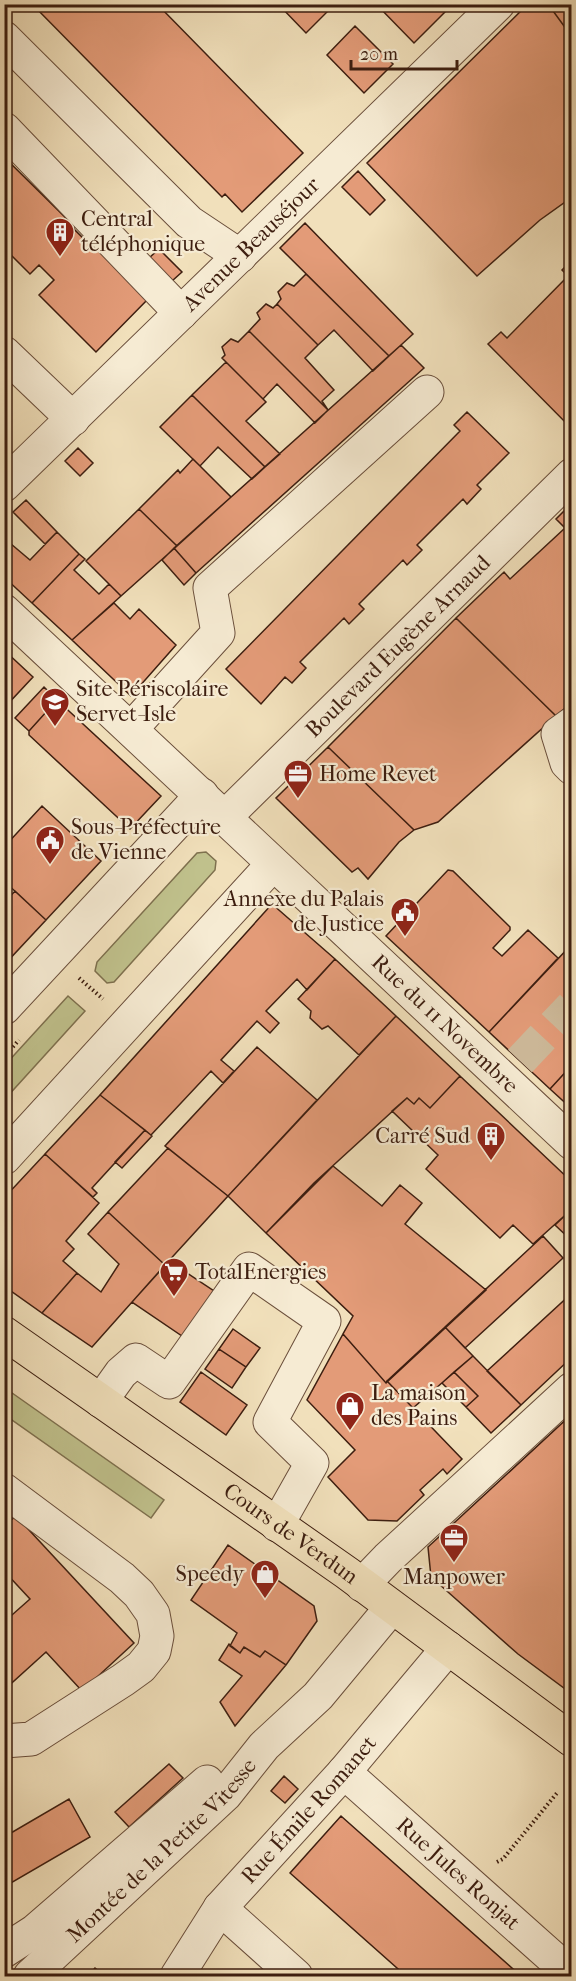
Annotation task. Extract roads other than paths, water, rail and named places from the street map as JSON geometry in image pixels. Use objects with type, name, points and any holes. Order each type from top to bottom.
[{"type":"main road","name":"Cours de Verdun","points":[[4,1333],[362,1585],[572,1740]]},
{"type":"street","name":"Avenue Beauséjour","points":[[4,485],[240,256],[479,11]]},
{"type":"street","points":[[4,38],[189,222],[240,256]]},
{"type":"street","points":[[4,129],[181,313]]},
{"type":"street","points":[[4,353],[73,419]]},
{"type":"street","points":[[131,729],[218,633],[210,588],[427,392]]},
{"type":"street","name":"Boulevard Eugène Arnaud","points":[[225,817],[572,475]]},
{"type":"street","name":"Rue du 11 Novembre","points":[[4,611],[273,864],[512,1071],[572,1143]]},
{"type":"street","points":[[572,724],[558,734],[567,763],[572,768]]},
{"type":"street","points":[[4,1008],[202,795]]},
{"type":"street","points":[[4,1158],[273,864]]},
{"type":"street","points":[[101,1401],[121,1373],[136,1360],[169,1382],[249,1269],[324,1321],[270,1422],[312,1463],[277,1525]]},
{"type":"street","points":[[362,1585],[388,1558],[572,1389]]},
{"type":"street","points":[[4,1490],[122,1578],[139,1594],[153,1614],[157,1636],[154,1651],[141,1668],[31,1739],[4,1741]]},
{"type":"street","name":"Montée de la Petite Vitesse","points":[[30,1977],[225,1795],[264,1746],[318,1696],[392,1608]]},
{"type":"street","name":"Rue Émile Romanet","points":[[177,1976],[220,1908],[344,1772],[448,1648]]},
{"type":"street","name":"Montée de la Petite Vitesse","points":[[4,1951],[34,1931],[215,1775],[264,1746]]},
{"type":"street","name":"Rue Jules Ronjat","points":[[344,1772],[463,1881],[572,1975]]},
{"type":"street","points":[[220,1908],[296,1977]]},
{"type":"tunnel","points":[[520,1061],[572,1006]]},
{"type":"place","name":"Central téléphonique","points":[[60,258]]},
{"type":"place","name":"Site Périscolaire Servet-Isle","points":[[55,728]]},
{"type":"place","name":"Home Revet","points":[[298,800]]},
{"type":"place","name":"Sous-Préfecture de Vienne","points":[[50,866]]},
{"type":"place","name":"Annexe du Palais de Justice","points":[[405,938]]},
{"type":"place","name":"Carré Sud","points":[[491,1162]]},
{"type":"place","name":"TotalEnergies","points":[[174,1298]]},
{"type":"place","name":"La maison des Pains","points":[[350,1432]]},
{"type":"place","name":"Manpower","points":[[454,1564]]},
{"type":"place","name":"Speedy","points":[[265,1600]]}]
